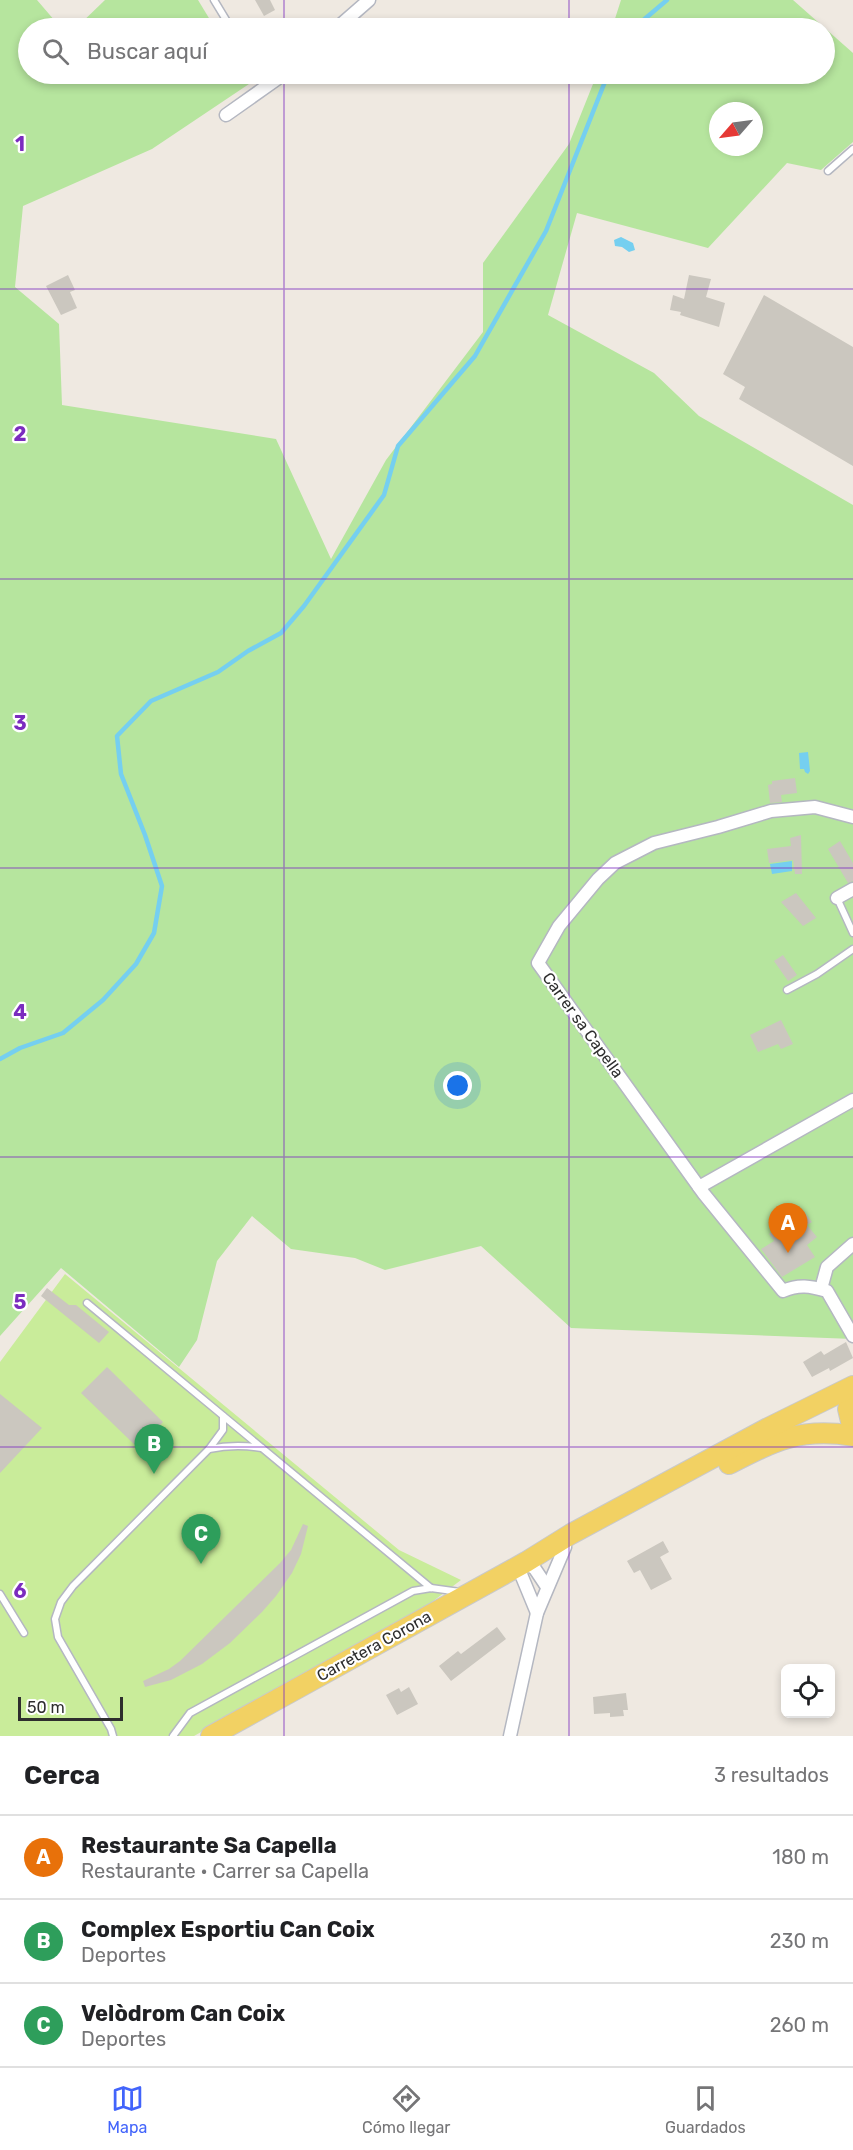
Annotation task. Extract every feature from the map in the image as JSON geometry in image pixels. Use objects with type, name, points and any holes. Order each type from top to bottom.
[{"type":"main road","name":"Carretera Corona","points":[[211,1736],[527,1562],[571,1534],[752,1436],[853,1386]]},
{"type":"main road","points":[[853,1392],[848,1409],[853,1430]]},
{"type":"main road","name":"Carretera Corona","points":[[527,1562],[565,1547],[772,1442],[795,1435],[817,1432],[853,1436]]},
{"type":"street","points":[[348,18],[369,0]]},
{"type":"street","points":[[226,115],[270,84]]},
{"type":"street","name":"Carrer sa Capella","points":[[821,1289],[800,1285],[783,1291],[699,1187],[538,963],[559,926],[598,879],[615,862],[654,843],[771,811],[815,807],[853,817]]},
{"type":"street","points":[[837,898],[853,889]]},
{"type":"street","points":[[699,1187],[853,1100]]},
{"type":"street","points":[[853,1244],[827,1267],[821,1289],[827,1292],[853,1336]]},
{"type":"street","points":[[510,1736],[537,1613],[565,1547]]},
{"type":"street","points":[[527,1562],[535,1569],[547,1587]]},
{"type":"street","points":[[527,1562],[537,1613]]},
{"type":"lane","points":[[214,0],[225,18]]},
{"type":"lane","points":[[828,171],[853,149]]},
{"type":"lane","points":[[837,898],[853,933]]},
{"type":"lane","points":[[787,990],[817,974],[853,949]]},
{"type":"lane","points":[[87,1303],[431,1588]]},
{"type":"lane","points":[[113,1736],[58,1637],[55,1619],[61,1602],[73,1586],[209,1449],[223,1430],[224,1416]]},
{"type":"lane","points":[[209,1449],[225,1445],[263,1448]]},
{"type":"lane","points":[[173,1736],[190,1713],[413,1591],[431,1588],[469,1594]]},
{"type":"lane","points":[[0,1594],[24,1633]]},
{"type":"green space","points":[[0,0],[37,0],[52,18],[18,18],[18,84],[249,84],[152,149],[23,206],[15,287],[59,324],[62,405],[276,439],[331,559],[386,460],[483,332],[483,263],[569,144],[593,84],[835,84],[835,37],[853,53],[853,142],[821,170],[787,163],[708,248],[577,213],[548,315],[654,373],[699,416],[853,505],[853,1339],[571,1328],[481,1246],[385,1270],[355,1258],[291,1249],[252,1216],[217,1261],[197,1340],[179,1367],[61,1268],[0,1336]]},
{"type":"green space","points":[[105,0],[198,0],[209,18],[86,18]]},
{"type":"green space","points":[[621,0],[793,0],[813,18],[615,18]]},
{"type":"green space","points":[[65,1274],[399,1550],[461,1580],[428,1605],[194,1736],[0,1736],[0,1362]]},
{"type":"water","points":[[621,237],[633,243],[635,250],[629,252],[622,247],[615,246],[614,240]]},
{"type":"water","points":[[808,752],[810,771],[808,774],[804,769],[800,769],[799,753]]},
{"type":"water","points":[[792,861],[792,871],[772,874],[770,864]]},
{"type":"building","points":[[255,0],[270,0],[275,10],[264,16]]},
{"type":"building","points":[[68,275],[75,290],[70,292],[77,308],[61,315],[46,286]]},
{"type":"building","points":[[689,275],[711,279],[706,297],[725,303],[719,327],[670,310],[673,295],[684,299]]},
{"type":"building","points":[[764,295],[853,347],[853,466],[739,399],[745,387],[723,374]]},
{"type":"building","points":[[795,778],[797,793],[781,795],[782,802],[770,803],[768,785],[772,784],[772,781]]},
{"type":"building","points":[[801,835],[802,874],[795,874],[793,860],[769,863],[767,849],[791,846],[790,838]]},
{"type":"building","points":[[840,841],[853,863],[853,881],[848,883],[828,849]]},
{"type":"building","points":[[796,893],[816,918],[803,926],[781,902]]},
{"type":"building","points":[[783,955],[797,975],[788,981],[774,961]]},
{"type":"building","points":[[781,1020],[793,1044],[781,1049],[778,1044],[758,1052],[750,1035]]},
{"type":"building","points":[[802,1209],[812,1222],[807,1225],[817,1237],[807,1245],[815,1257],[782,1277],[761,1249],[774,1241],[769,1234]]},
{"type":"building","points":[[47,1288],[69,1305],[76,1305],[109,1332],[99,1343],[41,1296]]},
{"type":"building","points":[[846,1342],[853,1358],[830,1371],[829,1368],[812,1377],[803,1362],[821,1351],[824,1355]]},
{"type":"building","points":[[107,1367],[163,1422],[138,1448],[81,1393]]},
{"type":"building","points":[[0,1394],[42,1428],[0,1473]]},
{"type":"building","points":[[303,1524],[308,1526],[301,1554],[292,1573],[262,1612],[230,1643],[202,1664],[171,1680],[145,1687],[143,1681],[169,1669],[180,1661],[280,1563],[291,1550]]},
{"type":"building","points":[[663,1541],[669,1552],[660,1557],[672,1579],[651,1590],[640,1570],[634,1573],[627,1561]]},
{"type":"building","points":[[497,1627],[506,1639],[451,1681],[439,1666],[458,1651],[461,1654]]},
{"type":"building","points":[[409,1687],[418,1704],[397,1715],[386,1695],[399,1688],[401,1692]]},
{"type":"building","points":[[626,1693],[628,1710],[623,1710],[624,1716],[610,1717],[610,1713],[594,1714],[593,1697]]},
{"type":"waterway","points":[[646,18],[667,0]]},
{"type":"waterway","points":[[0,1059],[20,1048],[63,1033],[103,1000],[136,964],[154,933],[162,886],[121,774],[117,736],[151,701],[218,672],[248,651],[281,633],[304,606],[384,495],[398,446],[475,356],[546,231],[604,84]]},
{"type":"place","name":"Restaurante Sa Capella","points":[[788,1253]]},
{"type":"place","name":"Complex Esportiu Can Coix","points":[[154,1474]]},
{"type":"place","name":"Velòdrom Can Coix","points":[[201,1564]]}]
